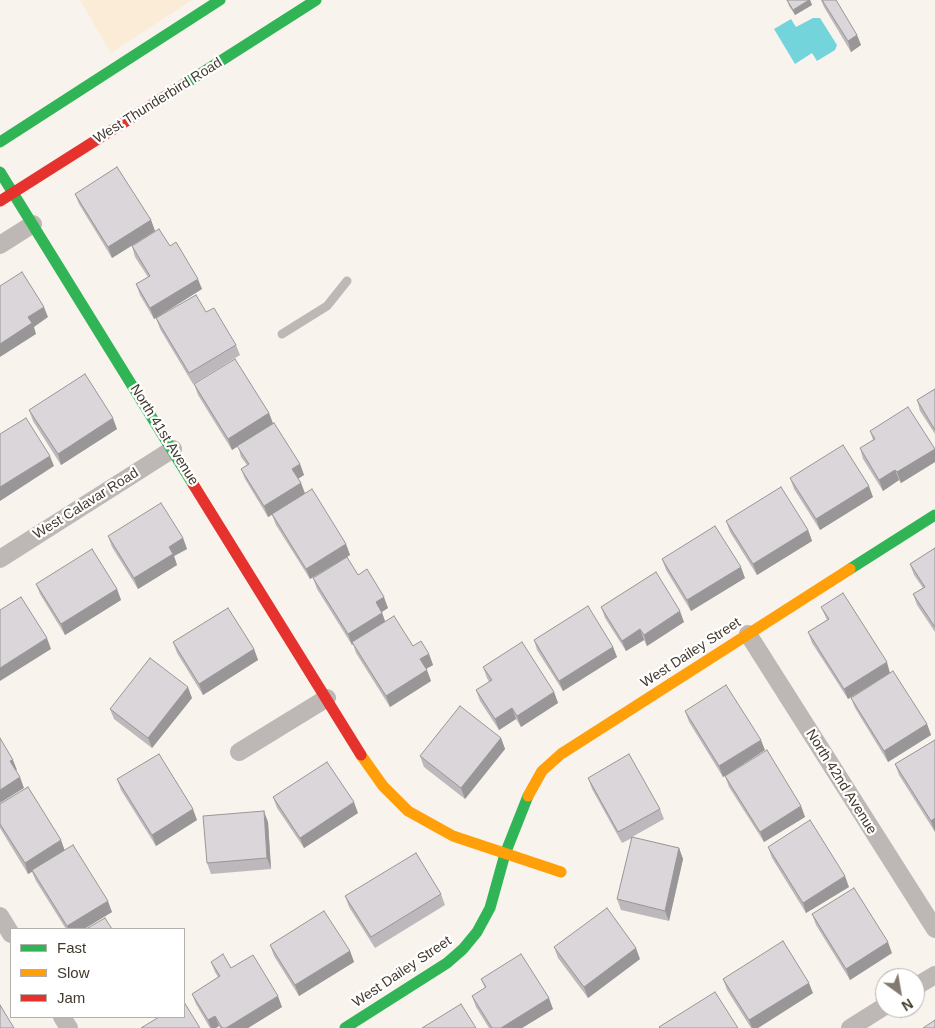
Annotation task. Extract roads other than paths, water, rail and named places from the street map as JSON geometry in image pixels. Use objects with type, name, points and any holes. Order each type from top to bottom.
[{"type":"street","points":[[0,142],[220,0]]},
{"type":"street","name":"West Thunderbird Road","points":[[0,201],[316,0]]},
{"type":"street","name":"North 41st Avenue","points":[[0,172],[365,762],[383,786],[408,811],[453,836],[505,854]]},
{"type":"street","points":[[0,245],[33,224]]},
{"type":"street","name":"West Calavar Road","points":[[0,559],[173,449]]},
{"type":"street","name":"West Dailey Street","points":[[345,1028],[447,962],[463,949],[477,932],[490,908],[505,854],[529,794],[542,771],[554,759],[935,515]]},
{"type":"street","name":"North 42nd Avenue","points":[[748,634],[935,929]]},
{"type":"street","points":[[239,752],[327,698]]},
{"type":"street","points":[[505,854],[561,872]]},
{"type":"street","points":[[0,916],[10,932]]},
{"type":"street","points":[[850,1028],[875,1012]]},
{"type":"lane","points":[[282,334],[327,306],[347,281]]},
{"type":"water","points":[[813,18],[820,18],[837,45],[835,50],[817,61],[812,53],[795,64],[774,29],[791,19],[796,27]]}]
